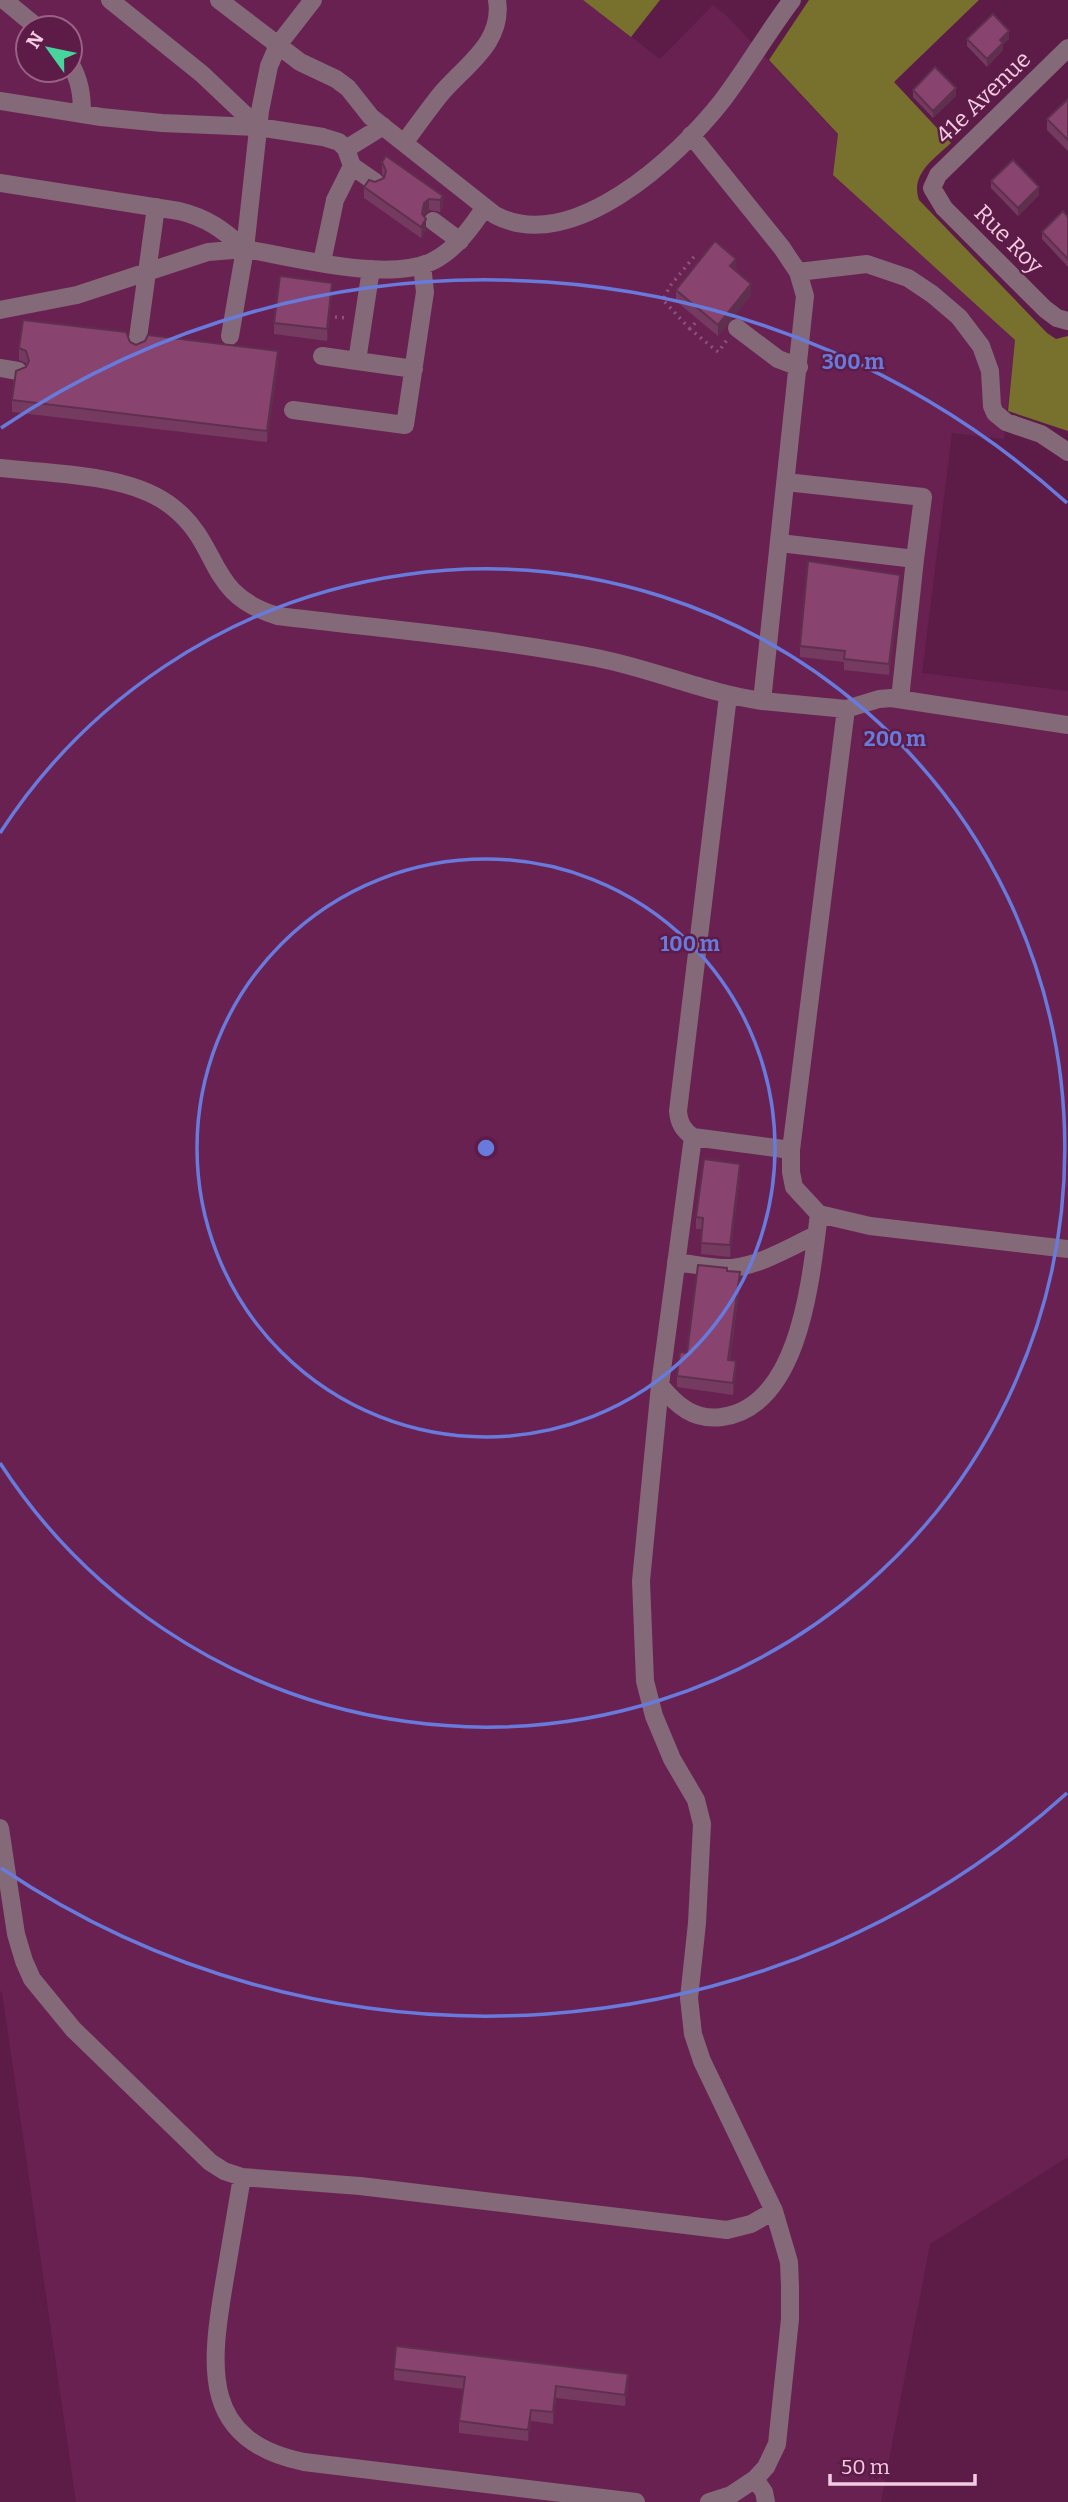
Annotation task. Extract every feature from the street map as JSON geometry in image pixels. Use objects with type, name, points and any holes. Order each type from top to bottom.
[{"type":"street","points":[[4,0],[21,14]]},
{"type":"street","points":[[110,0],[202,74],[258,127]]},
{"type":"street","points":[[219,0],[300,62],[336,79],[348,88],[371,117],[485,207],[510,223],[526,225],[570,219],[594,209],[618,196],[665,160],[722,100],[792,0]]},
{"type":"street","points":[[230,336],[245,249],[258,127],[269,66],[278,45],[313,0]]},
{"type":"street","points":[[404,143],[441,94],[481,54],[496,23],[497,0]]},
{"type":"street","name":"41e Avenue","points":[[934,182],[945,167],[1068,48]]},
{"type":"street","points":[[79,84],[82,114]]},
{"type":"street","points":[[0,101],[162,123],[258,127],[323,137],[339,142],[349,158],[375,182]]},
{"type":"street","points":[[322,262],[331,213],[349,158],[383,126]]},
{"type":"street","points":[[691,135],[782,248],[798,272],[805,296],[762,701]]},
{"type":"street","name":"Rue Roy","points":[[934,182],[933,193],[944,208],[1045,309],[1066,321]]},
{"type":"street","points":[[0,183],[156,207],[201,217],[228,234],[245,249]]},
{"type":"street","points":[[137,345],[156,207]]},
{"type":"street","points":[[0,310],[77,295],[208,252],[230,248],[371,268],[412,268],[449,250],[460,241],[485,207]]},
{"type":"street","points":[[433,221],[460,241]]},
{"type":"street","points":[[798,272],[867,264],[908,278],[959,317],[981,346],[990,371],[992,406],[995,413],[1006,422],[1041,434],[1068,452]]},
{"type":"street","points":[[293,410],[405,425],[425,292],[422,265]]},
{"type":"street","points":[[357,361],[371,268]]},
{"type":"street","points":[[737,328],[778,359],[799,367]]},
{"type":"street","points":[[322,356],[414,369]]},
{"type":"street","points":[[0,468],[91,478],[121,484],[156,496],[186,519],[227,587],[257,610],[278,616],[596,658],[704,687],[727,696],[762,701],[846,709],[879,699],[900,699],[1068,725]]},
{"type":"street","points":[[786,482],[923,497],[900,699]]},
{"type":"street","points":[[780,543],[915,559]]},
{"type":"street","points":[[727,696],[678,1111],[682,1128],[693,1137],[791,1150]]},
{"type":"street","points":[[846,709],[791,1150],[794,1187],[819,1214],[870,1226],[1068,1249]]},
{"type":"street","points":[[693,1137],[660,1385],[641,1581],[645,1681],[654,1716],[672,1759],[696,1800],[702,1824],[698,1912],[689,1998],[693,2034],[702,2061],[774,2211],[789,2262],[790,2319],[777,2444],[766,2467],[755,2479],[731,2495],[709,2502]]},
{"type":"street","points":[[660,1385],[675,1404],[701,1417],[729,1416],[758,1402],[780,1372],[793,1346],[803,1315],[819,1214]]},
{"type":"street","points":[[676,1262],[738,1267],[816,1235]]},
{"type":"street","points":[[0,1828],[16,1934],[32,1979],[73,2029],[210,2162],[224,2171],[242,2177],[360,2186],[727,2230],[751,2224],[774,2211]]},
{"type":"street","points":[[242,2177],[219,2313],[216,2365],[222,2406],[252,2444],[283,2458],[304,2462],[636,2502]]},
{"type":"street","points":[[755,2479],[764,2492],[766,2502]]},
{"type":"path","points":[[697,253],[670,286],[663,300],[690,329],[718,352]]},
{"type":"path","points":[[690,329],[695,323]]},
{"type":"shaded area","points":[[0,0],[583,0],[660,59],[713,5],[729,18],[838,135],[833,175],[1015,340],[1004,439],[952,433],[922,673],[1068,691],[1068,2157],[930,2244],[881,2502],[76,2502],[2,1992]]},
{"type":"shaded area","points":[[583,0],[660,0],[631,37]]},
{"type":"shaded area","points":[[809,0],[979,0],[894,82],[951,143],[931,161],[921,175],[917,191],[919,200],[1047,333],[1056,339],[1068,336],[1068,431],[1008,411],[1015,340],[833,175],[838,134],[769,60]]},
{"type":"building","points":[[993,14],[1009,31],[1000,40],[1003,43],[987,59],[967,39]]},
{"type":"building","points":[[935,67],[956,88],[933,111],[913,90]]},
{"type":"building","points":[[1068,99],[1068,140],[1047,119]]},
{"type":"building","points":[[386,156],[443,196],[440,200],[429,199],[424,203],[422,214],[426,219],[421,227],[364,187],[369,180],[375,182],[384,178],[386,171],[382,162]]},
{"type":"building","points":[[1013,160],[1039,187],[1018,208],[991,181]]},
{"type":"building","points":[[1063,211],[1068,217],[1068,259],[1042,232]]},
{"type":"building","points":[[715,241],[736,259],[730,266],[751,284],[718,325],[676,290]]},
{"type":"building","points":[[280,276],[332,283],[327,329],[274,323]]},
{"type":"building","points":[[23,320],[126,332],[130,342],[136,345],[145,341],[148,335],[278,351],[267,431],[12,400],[16,371],[26,367],[29,361],[26,351],[19,348]]},
{"type":"building","points":[[808,561],[900,575],[889,664],[844,659],[845,651],[800,646]]},
{"type":"building","points":[[704,1159],[740,1164],[730,1245],[701,1243],[703,1218],[696,1217]]},
{"type":"building","points":[[698,1265],[740,1272],[728,1360],[736,1361],[733,1383],[677,1376],[680,1352],[687,1353]]},
{"type":"building","points":[[396,2346],[628,2374],[625,2395],[556,2386],[553,2412],[531,2410],[528,2430],[459,2421],[465,2377],[394,2369]]}]
